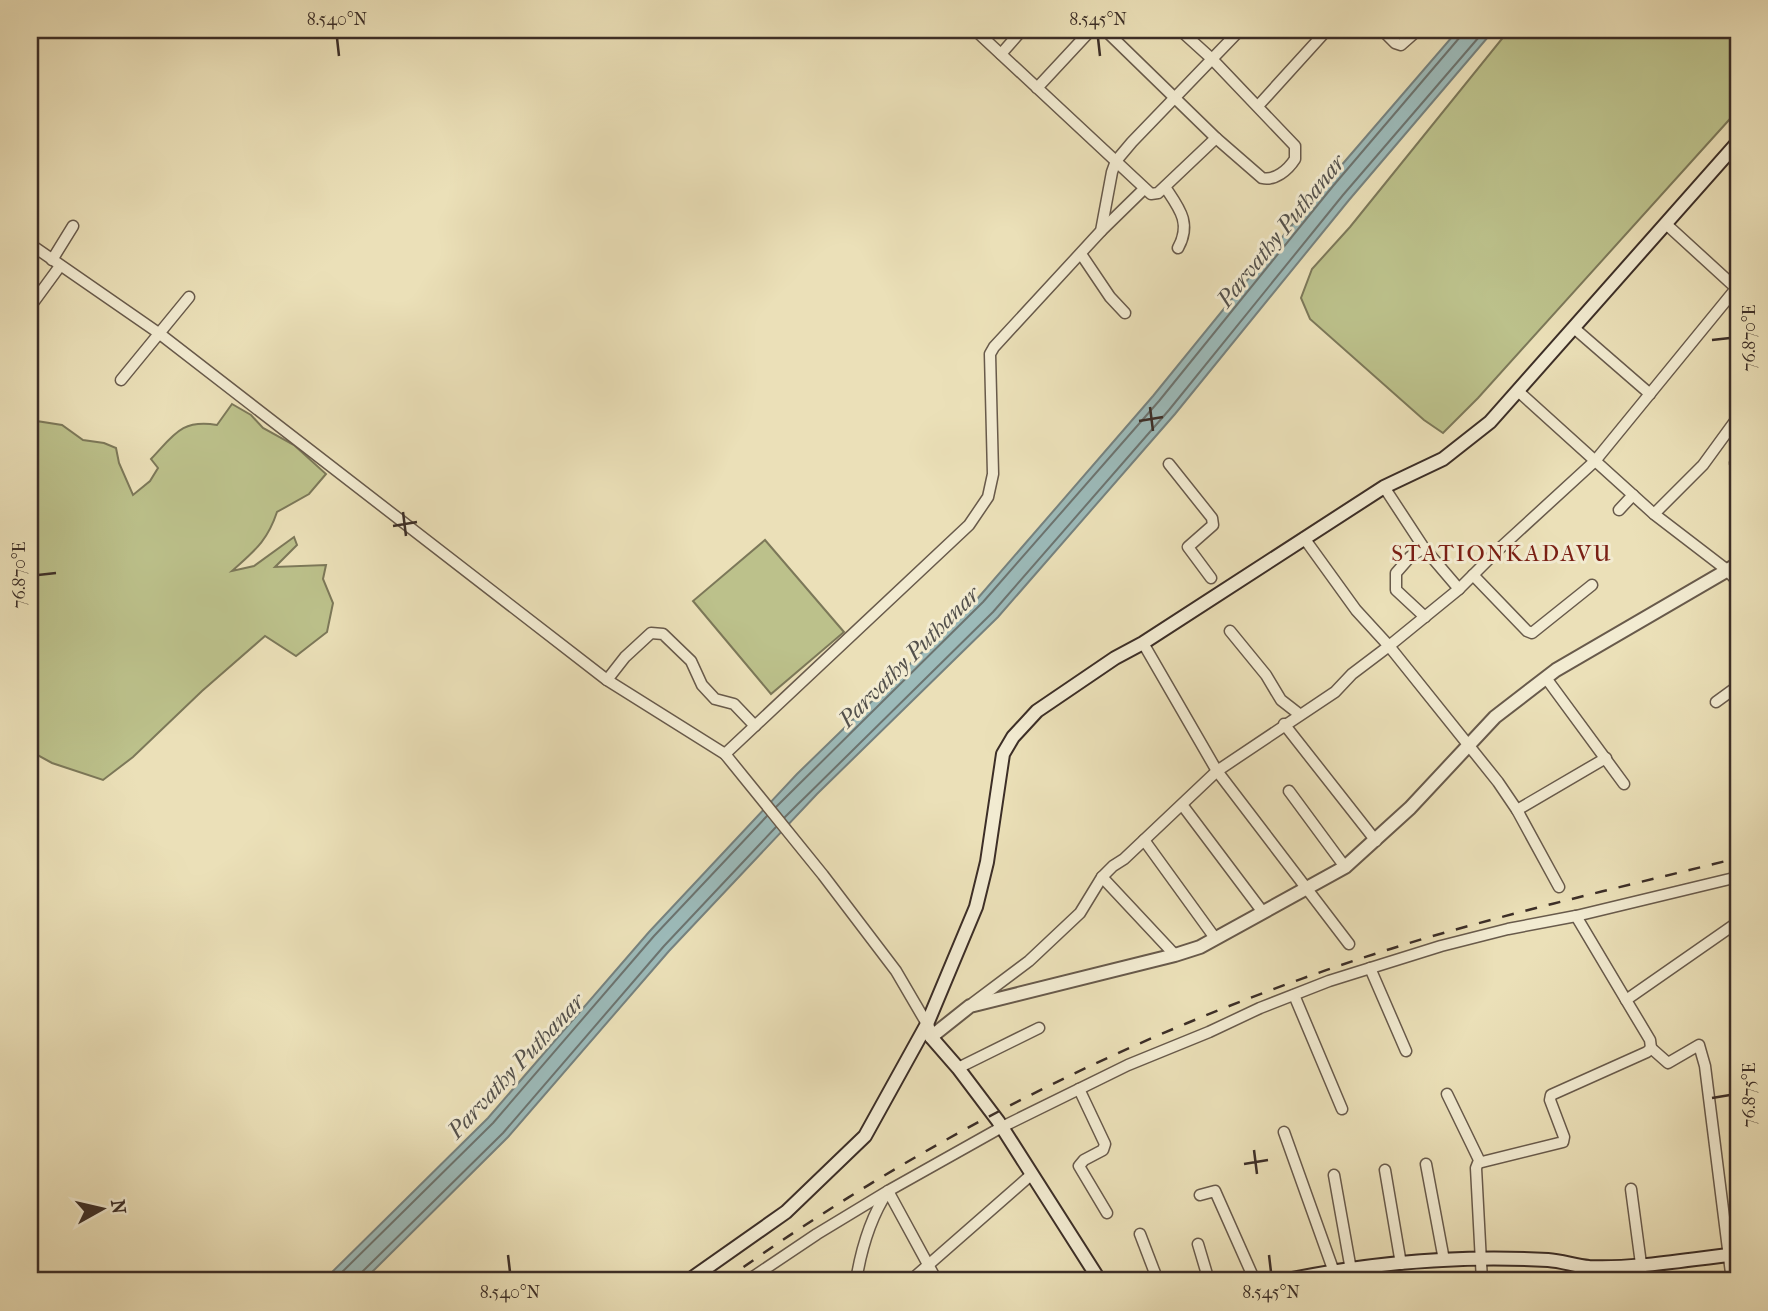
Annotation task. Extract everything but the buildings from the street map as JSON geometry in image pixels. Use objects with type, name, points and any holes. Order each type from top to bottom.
[{"type":"main road","points":[[688,1281],[786,1212],[865,1136],[929,1030],[975,907],[987,862],[1003,754],[1013,737],[1037,711],[1115,658],[1143,643],[1384,487],[1443,459],[1490,422],[1738,142]]},
{"type":"main road","points":[[929,1030],[970,1006],[1200,947],[1345,867],[1409,808],[1495,717],[1546,678],[1733,567]]},
{"type":"main road","points":[[929,1030],[1002,1127],[1100,1281]]},
{"type":"main road","points":[[1282,1281],[1335,1272],[1444,1260],[1549,1260],[1587,1267],[1733,1254]]},
{"type":"main road","points":[[1577,1281],[1587,1267]]},
{"type":"street","points":[[975,30],[1144,189],[1154,194],[1165,187],[1216,138]]},
{"type":"street","points":[[1001,54],[1023,30]]},
{"type":"street","points":[[1037,88],[1091,30]]},
{"type":"street","points":[[1105,30],[1216,138],[1262,178],[1270,179],[1279,175],[1295,159],[1295,146],[1212,59],[1180,30]]},
{"type":"street","points":[[1101,231],[1116,161],[1240,30]]},
{"type":"street","points":[[1258,106],[1327,30]]},
{"type":"street","points":[[1381,30],[1401,45],[1418,30]]},
{"type":"street","points":[[1165,187],[1183,214],[1184,238],[1178,248]]},
{"type":"street","points":[[725,754],[969,525],[988,497],[993,474],[990,354],[1101,231],[1144,189]]},
{"type":"street","points":[[970,1006],[1029,961],[1080,913],[1102,877],[1183,806],[1217,771],[1335,692],[1352,674],[1459,589],[1595,461],[1737,287],[1666,224]]},
{"type":"street","points":[[30,307],[56,263],[73,226]]},
{"type":"street","points":[[30,244],[160,334],[607,680],[725,754],[896,971],[929,1030]]},
{"type":"street","points":[[1081,254],[1125,313]]},
{"type":"street","points":[[121,380],[189,297]]},
{"type":"street","points":[[1574,328],[1650,394]]},
{"type":"street","points":[[1518,391],[1654,514],[1733,567],[1738,582]]},
{"type":"street","points":[[1654,514],[1703,465],[1738,417]]},
{"type":"street","points":[[1169,464],[1213,522],[1211,527],[1188,547],[1211,578]]},
{"type":"street","points":[[1384,487],[1424,548],[1459,589]]},
{"type":"street","points":[[1619,510],[1633,495]]},
{"type":"street","points":[[1304,538],[1356,610],[1469,744],[1517,810],[1559,887]]},
{"type":"street","points":[[1424,548],[1410,557],[1396,573],[1396,590],[1424,617]]},
{"type":"street","points":[[1473,575],[1532,633],[1592,585]]},
{"type":"street","points":[[1230,631],[1266,675],[1280,700],[1299,714]]},
{"type":"street","points":[[607,680],[625,657],[651,633],[663,634],[691,661],[702,685],[715,699],[734,704],[755,726]]},
{"type":"street","points":[[1143,643],[1217,771],[1349,944]]},
{"type":"street","points":[[1546,678],[1624,784]]},
{"type":"street","points":[[1716,702],[1738,686]]},
{"type":"street","points":[[1284,724],[1376,841]]},
{"type":"street","points":[[1517,810],[1606,758]]},
{"type":"street","points":[[1289,792],[1345,867]]},
{"type":"street","points":[[1183,806],[1262,911]]},
{"type":"street","points":[[1144,840],[1215,938]]},
{"type":"street","points":[[1102,877],[1175,955]]},
{"type":"street","points":[[749,1281],[888,1191],[1002,1127],[1138,1061],[1294,995],[1370,968],[1508,929],[1738,877]]},
{"type":"street","points":[[1576,915],[1650,1040],[1651,1048],[1668,1063],[1699,1045],[1705,1066],[1733,1254],[1732,1281]]},
{"type":"street","points":[[1626,1000],[1738,922]]},
{"type":"street","points":[[1370,968],[1406,1051]]},
{"type":"street","points":[[1294,995],[1342,1109]]},
{"type":"street","points":[[958,1068],[1039,1028]]},
{"type":"street","points":[[1482,1281],[1476,1168],[1480,1162],[1560,1144],[1564,1137],[1550,1096],[1651,1048]]},
{"type":"street","points":[[1079,1089],[1105,1144],[1103,1150],[1084,1160],[1079,1166],[1107,1213]]},
{"type":"street","points":[[1447,1094],[1480,1162]]},
{"type":"street","points":[[1284,1132],[1335,1272]]},
{"type":"street","points":[[1426,1164],[1444,1260]]},
{"type":"street","points":[[1385,1170],[1401,1264]]},
{"type":"street","points":[[910,1281],[1032,1174]]},
{"type":"street","points":[[1334,1175],[1351,1270]]},
{"type":"street","points":[[1631,1189],[1638,1281]]},
{"type":"street","points":[[888,1191],[937,1281]]},
{"type":"street","points":[[856,1281],[869,1230],[888,1191]]},
{"type":"street","points":[[1200,1195],[1215,1191],[1255,1281]]},
{"type":"street","points":[[1140,1234],[1158,1281]]},
{"type":"street","points":[[1198,1244],[1209,1281]]},
{"type":"street","points":[[1376,1267],[1379,1281]]},
{"type":"green space","points":[[1509,30],[1738,30],[1738,110],[1478,398],[1443,433],[1424,420],[1310,319],[1301,298],[1312,269],[1350,227]]},
{"type":"green space","points":[[232,404],[251,415],[263,428],[294,445],[326,474],[309,494],[277,512],[264,539],[232,571],[254,566],[294,537],[297,545],[275,567],[326,565],[323,579],[333,603],[327,632],[296,656],[265,636],[133,757],[103,780],[52,763],[30,751],[30,420],[62,425],[83,440],[116,448],[119,463],[133,495],[150,481],[158,468],[151,459],[172,436],[195,424],[217,425]]},
{"type":"green space","points":[[765,540],[844,632],[771,694],[693,601]]},
{"type":"water","points":[[1458,30],[1494,30],[1349,200],[1175,414],[998,617],[817,794],[669,951],[508,1137],[363,1281],[323,1281],[488,1118],[649,932],[797,774],[978,598],[1153,396],[1327,182]]},
{"type":"railway","points":[[724,1281],[805,1225],[888,1173],[1060,1080],[1149,1039],[1332,968],[1426,938],[1738,858]]},
{"type":"district","name":"STATIONKADAVU","points":[[1502,553]]},
{"type":"water label","name":"Parvathy Puthanar","points":[[1281,231]]},
{"type":"water label","name":"Parvathy Puthanar","points":[[909,657]]},
{"type":"water label","name":"Parvathy Puthanar","points":[[516,1066]]}]
